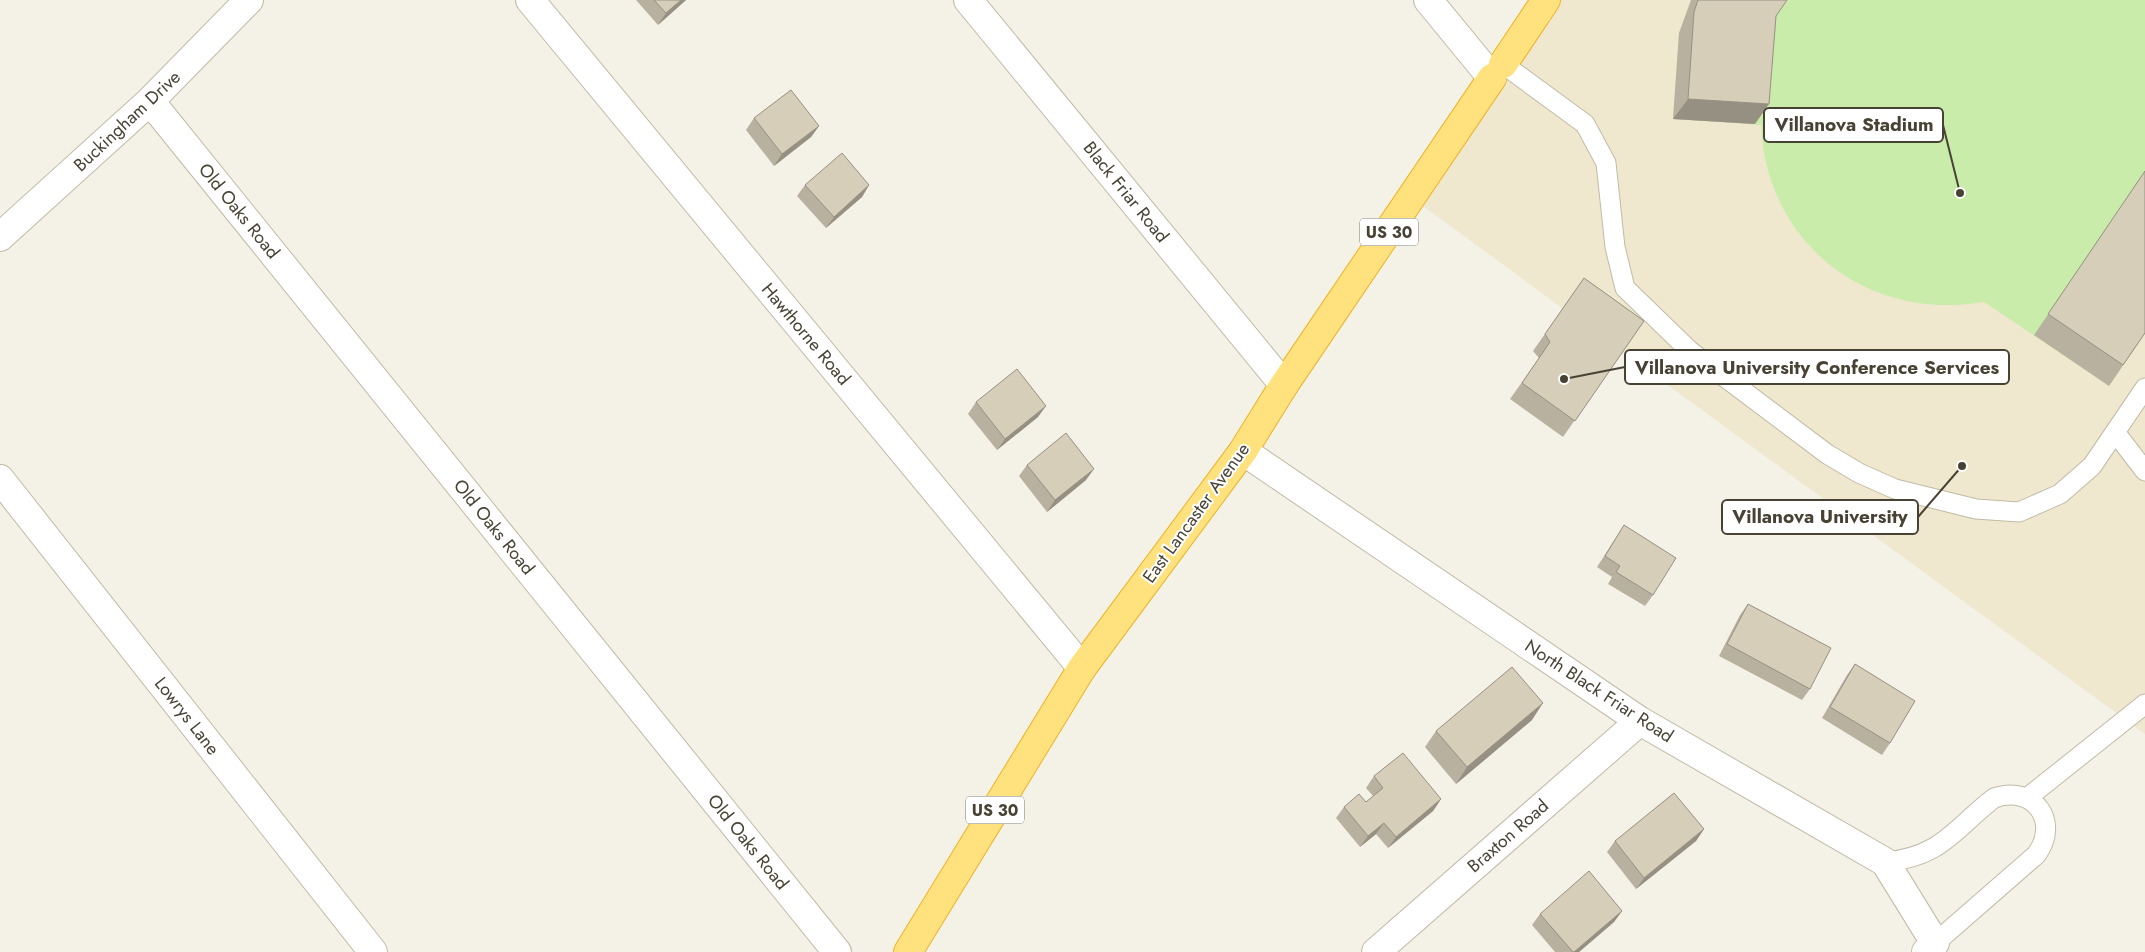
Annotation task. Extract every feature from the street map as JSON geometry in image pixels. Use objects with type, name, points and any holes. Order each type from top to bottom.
[{"type":"highway","name":"East Lancaster Avenue","points":[[908,952],[1082,668],[1243,451],[1284,385],[1546,0]]},
{"type":"street","name":"Buckingham Drive","points":[[0,237],[150,101],[249,0]]},
{"type":"street","name":"Hawthorne Road","points":[[530,0],[1082,668]]},
{"type":"street","name":"Black Friar Road","points":[[968,0],[1284,385]]},
{"type":"street","points":[[1428,0],[1497,71]]},
{"type":"street","name":"Old Oaks Road","points":[[150,101],[837,952]]},
{"type":"street","name":"North Black Friar Road","points":[[1243,451],[1640,721],[1885,862],[1930,948]]},
{"type":"street","name":"Lowrys Lane","points":[[0,479],[373,952]]},
{"type":"street","name":"Braxton Road","points":[[1376,952],[1640,721]]},
{"type":"lane","points":[[1497,71],[1585,124],[1606,163],[1615,247],[1625,288],[1690,351],[1827,454],[1859,473],[1895,489],[1976,509],[2019,512],[2060,494],[2092,466],[2145,388]]},
{"type":"lane","points":[[2115,432],[2145,470]]},
{"type":"lane","points":[[2027,798],[2145,704]]},
{"type":"lane","points":[[1885,862],[1908,860],[1929,852],[1948,839],[1994,798],[2005,794],[2016,794],[2027,798],[2036,804],[2045,819],[2047,836],[2043,846],[2036,855],[1930,948]]},
{"type":"shaded area","points":[[1546,0],[2145,0],[2145,734],[1412,198]]},
{"type":"green space","points":[[1691,0],[2145,0],[2145,333],[2109,386],[1984,302],[1941,305],[1901,300],[1864,286],[1831,266],[1803,239],[1782,206],[1767,168],[1761,125],[1673,119],[1679,33]]},
{"type":"building","points":[[654,0],[681,0],[666,13]]},
{"type":"building","points":[[1698,0],[1787,0],[1776,16],[1769,104],[1688,99],[1694,12]]},
{"type":"building","points":[[791,90],[819,126],[782,154],[754,118]]},
{"type":"building","points":[[842,153],[869,185],[834,217],[805,185]]},
{"type":"building","points":[[2145,171],[2145,333],[2123,365],[2048,314]]},
{"type":"building","points":[[1584,278],[1644,321],[1575,421],[1522,383],[1550,342],[1545,334]]},
{"type":"building","points":[[1017,369],[1046,406],[1005,439],[976,402]]},
{"type":"building","points":[[1066,433],[1094,469],[1055,500],[1027,465]]},
{"type":"building","points":[[1624,525],[1676,558],[1653,595],[1616,572],[1620,566],[1605,556]]},
{"type":"building","points":[[1748,604],[1831,648],[1810,689],[1727,644]]},
{"type":"building","points":[[1855,664],[1915,701],[1890,743],[1830,707]]},
{"type":"building","points":[[1512,667],[1543,703],[1467,767],[1436,731]]},
{"type":"building","points":[[1403,753],[1441,799],[1396,837],[1384,823],[1368,836],[1344,807],[1359,794],[1366,802],[1383,788],[1374,776]]},
{"type":"building","points":[[1674,793],[1704,829],[1644,878],[1615,841]]},
{"type":"building","points":[[1589,871],[1622,911],[1573,952],[1540,914]]},
{"type":"place","name":"Villanova Stadium","points":[[1960,193]]},
{"type":"place","name":"Villanova University Conference Services","points":[[1564,379]]},
{"type":"place","name":"Villanova University","points":[[1962,466]]}]
